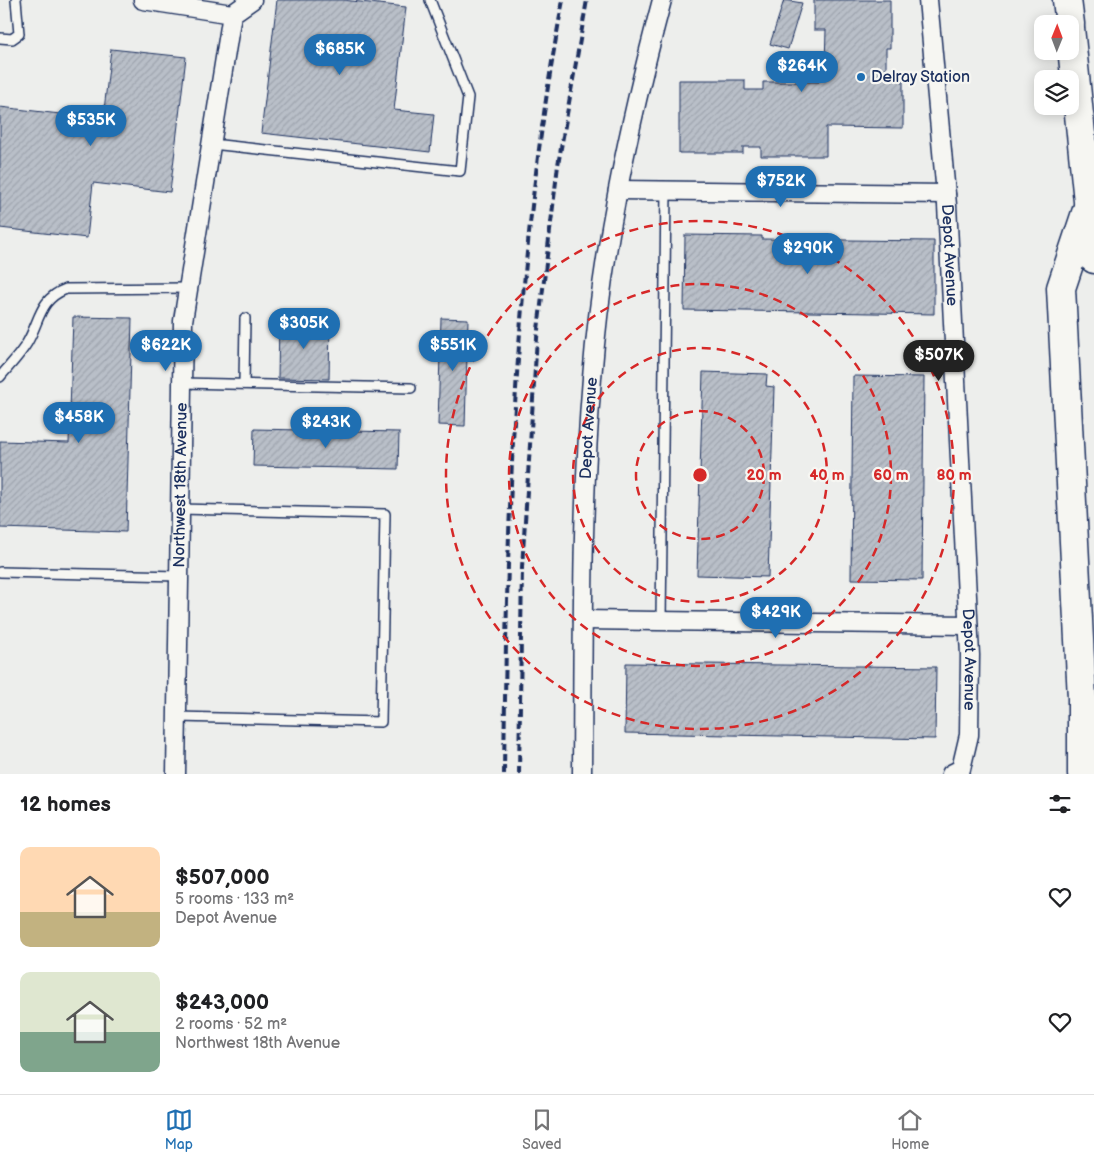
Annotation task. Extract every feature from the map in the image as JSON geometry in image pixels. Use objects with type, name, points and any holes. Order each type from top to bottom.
[{"type":"highway","points":[[1067,0],[1069,15]]},
{"type":"highway","points":[[1073,60],[1094,259]]},
{"type":"highway","points":[[1082,774],[1082,698],[1062,288],[1088,207]]},
{"type":"street","points":[[143,0],[232,14],[252,0]]},
{"type":"street","name":"Depot Avenue","points":[[582,774],[584,492],[592,377],[607,248],[627,139],[662,0]]},
{"type":"street","name":"Depot Avenue","points":[[928,0],[946,194],[968,625],[969,735],[961,769],[951,774]]},
{"type":"street","name":"Northwest 18th Avenue","points":[[176,774],[184,321],[232,14]]},
{"type":"street","points":[[618,190],[946,194]]},
{"type":"street","points":[[583,620],[968,625]]},
{"type":"lane","points":[[0,38],[12,40],[19,34],[16,0]]},
{"type":"lane","points":[[212,144],[460,171],[468,98],[430,0]]},
{"type":"lane","points":[[660,621],[666,191]]},
{"type":"lane","points":[[0,377],[26,346],[46,302],[54,294],[66,289],[189,288]]},
{"type":"lane","points":[[244,384],[245,318]]},
{"type":"lane","points":[[182,383],[411,388]]},
{"type":"lane","points":[[176,717],[381,722],[385,524],[385,514],[180,509]]},
{"type":"lane","points":[[0,572],[179,576]]},
{"type":"building","points":[[277,0],[343,0],[406,7],[394,110],[434,114],[430,152],[261,133]]},
{"type":"building","points":[[784,0],[802,3],[788,49],[770,44]]},
{"type":"building","name":"Delray Station","points":[[814,0],[890,0],[890,48],[886,48],[886,73],[903,73],[903,128],[826,127],[826,156],[761,156],[761,147],[743,147],[743,153],[679,153],[679,80],[745,80],[745,90],[763,90],[763,82],[819,82],[820,65],[825,65],[826,30],[814,30]]},
{"type":"building","points":[[111,49],[186,57],[170,192],[93,183],[87,238],[0,228],[0,107],[103,119]]},
{"type":"building","points":[[685,235],[762,236],[762,239],[934,241],[934,314],[684,310]]},
{"type":"building","points":[[73,317],[132,318],[126,532],[0,528],[0,441],[69,443]]},
{"type":"building","points":[[441,318],[468,319],[465,426],[438,425]]},
{"type":"building","points":[[279,321],[330,321],[329,379],[278,378]]},
{"type":"building","points":[[703,372],[767,374],[766,386],[774,387],[768,577],[697,575]]},
{"type":"building","points":[[853,376],[924,377],[922,580],[851,579]]},
{"type":"building","points":[[254,429],[399,432],[398,469],[253,466]]},
{"type":"building","points":[[626,663],[936,667],[935,739],[625,733]]},
{"type":"railway","points":[[504,774],[505,676],[516,386],[534,193],[547,96],[563,0]]},
{"type":"railway","points":[[519,774],[522,567],[537,338],[558,165],[587,0]]},
{"type":"place","name":"Delray Station","points":[[861,77]]}]
